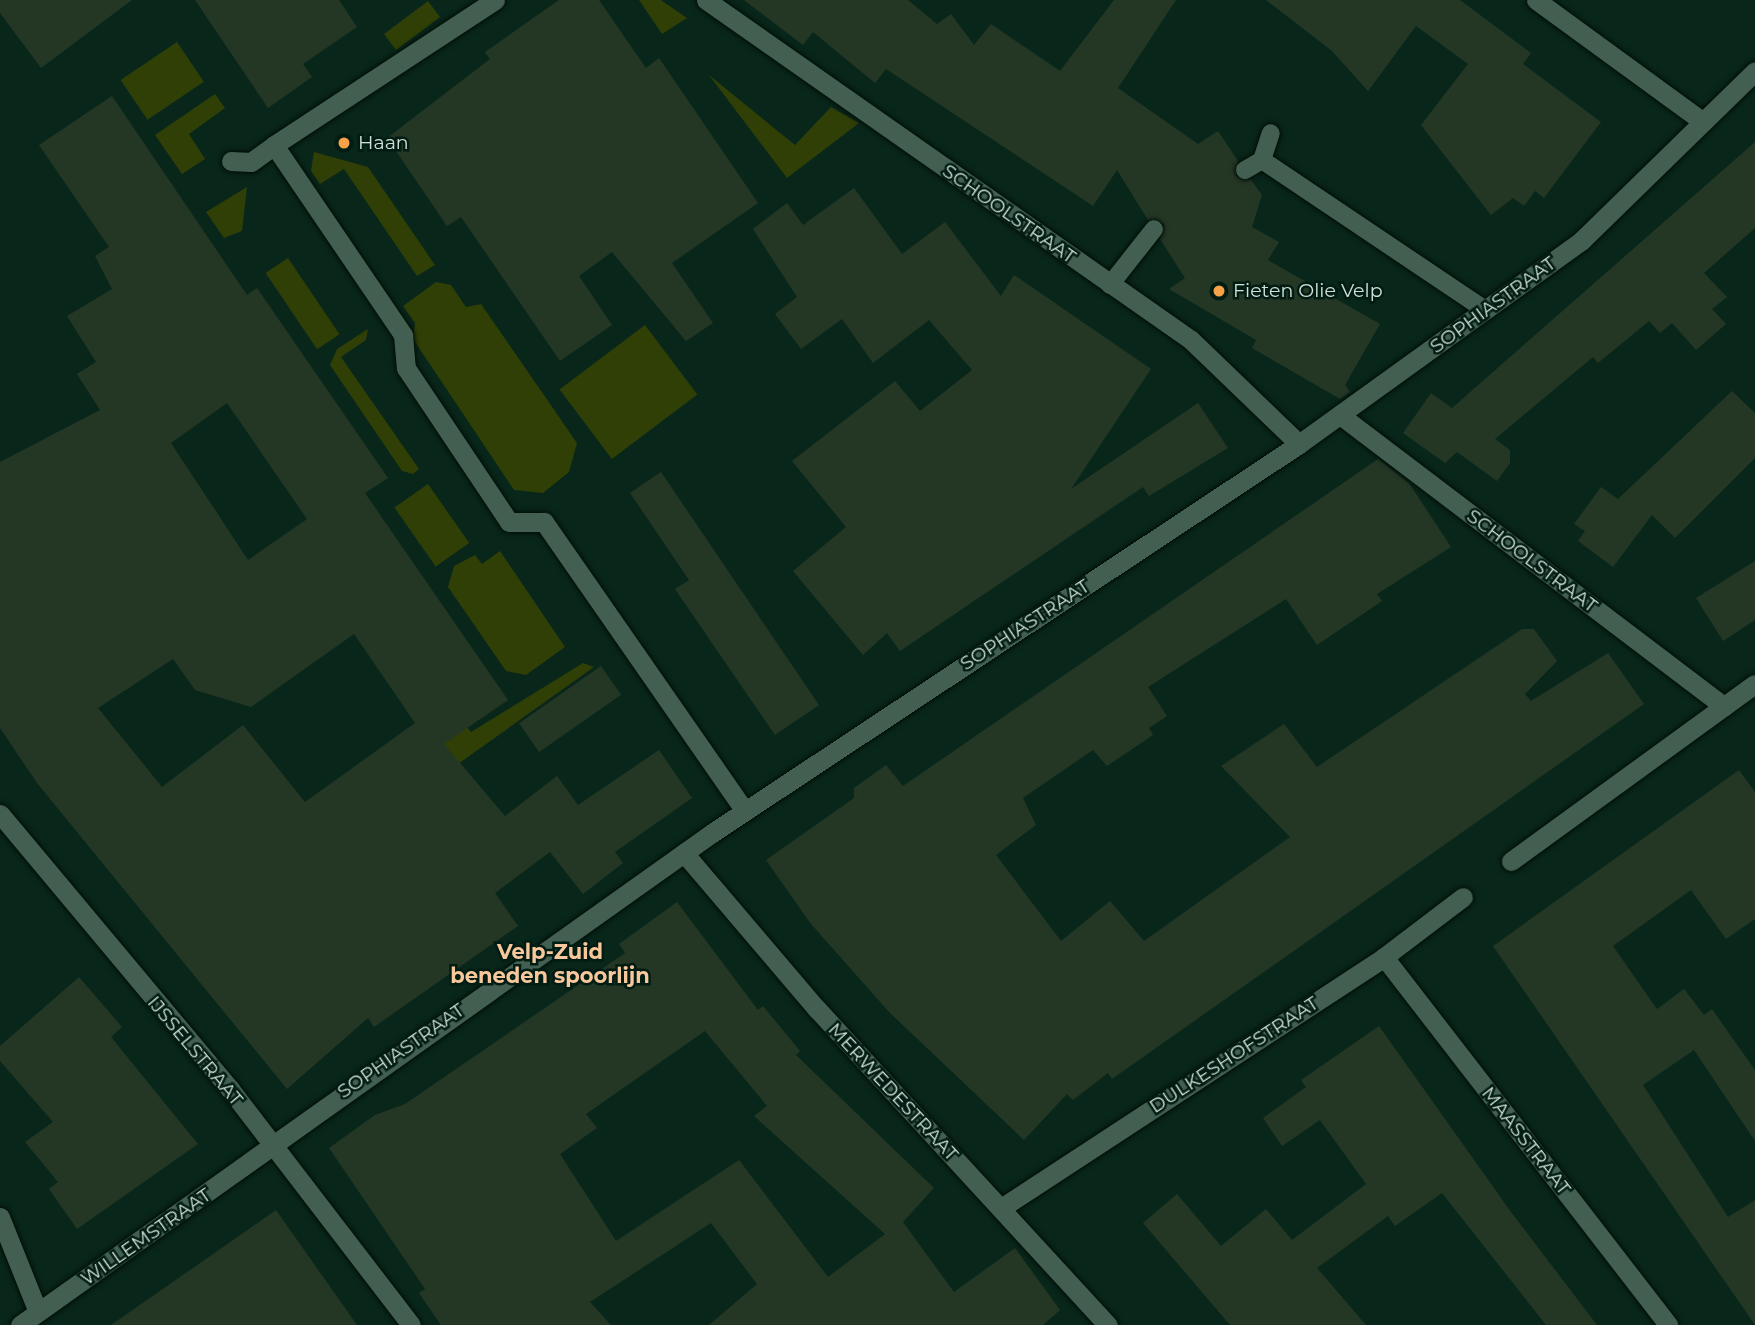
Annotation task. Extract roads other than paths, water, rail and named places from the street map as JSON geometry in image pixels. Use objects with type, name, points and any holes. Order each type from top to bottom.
[{"type":"street","points":[[231,161],[251,162],[495,0]]},
{"type":"street","name":"SCHOOLSTRAAT","points":[[706,0],[1191,340],[1298,444]]},
{"type":"street","points":[[1536,0],[1702,121]]},
{"type":"street","name":"SOPHIASTRAAT","points":[[272,1150],[320,1108],[684,853],[1298,444],[1581,241],[1755,71]]},
{"type":"street","points":[[274,145],[403,335],[406,368],[509,522],[544,522],[745,811]]},
{"type":"street","name":"SCHOOLSTRAAT","points":[[1340,415],[1724,707]]},
{"type":"street","points":[[1511,861],[1754,688]]},
{"type":"street","name":"IJSSELSTRAAT","points":[[0,814],[230,1088],[272,1150],[411,1325]]},
{"type":"street","name":"MERWEDESTRAAT","points":[[684,853],[817,1009],[1108,1325]]},
{"type":"street","name":"DULKESHOFSTRAAT","points":[[1001,1208],[1384,957],[1463,897]]},
{"type":"street","name":"MAASSTRAAT","points":[[1384,957],[1668,1325]]},
{"type":"street","name":"WILLEMSTRAAT","points":[[20,1325],[272,1150]]},
{"type":"street","points":[[0,1217],[38,1312]]},
{"type":"lane","points":[[1245,170],[1262,160],[1271,133]]},
{"type":"lane","points":[[1262,160],[1485,310]]},
{"type":"lane","points":[[1110,285],[1154,229]]},
{"type":"place","name":"Haan","points":[[344,143]]},
{"type":"place","name":"Fieten Olie Velp","points":[[1219,291]]},
{"type":"district","name":"Velp-Zuid beneden spoorlijn","points":[[550,964]]}]
